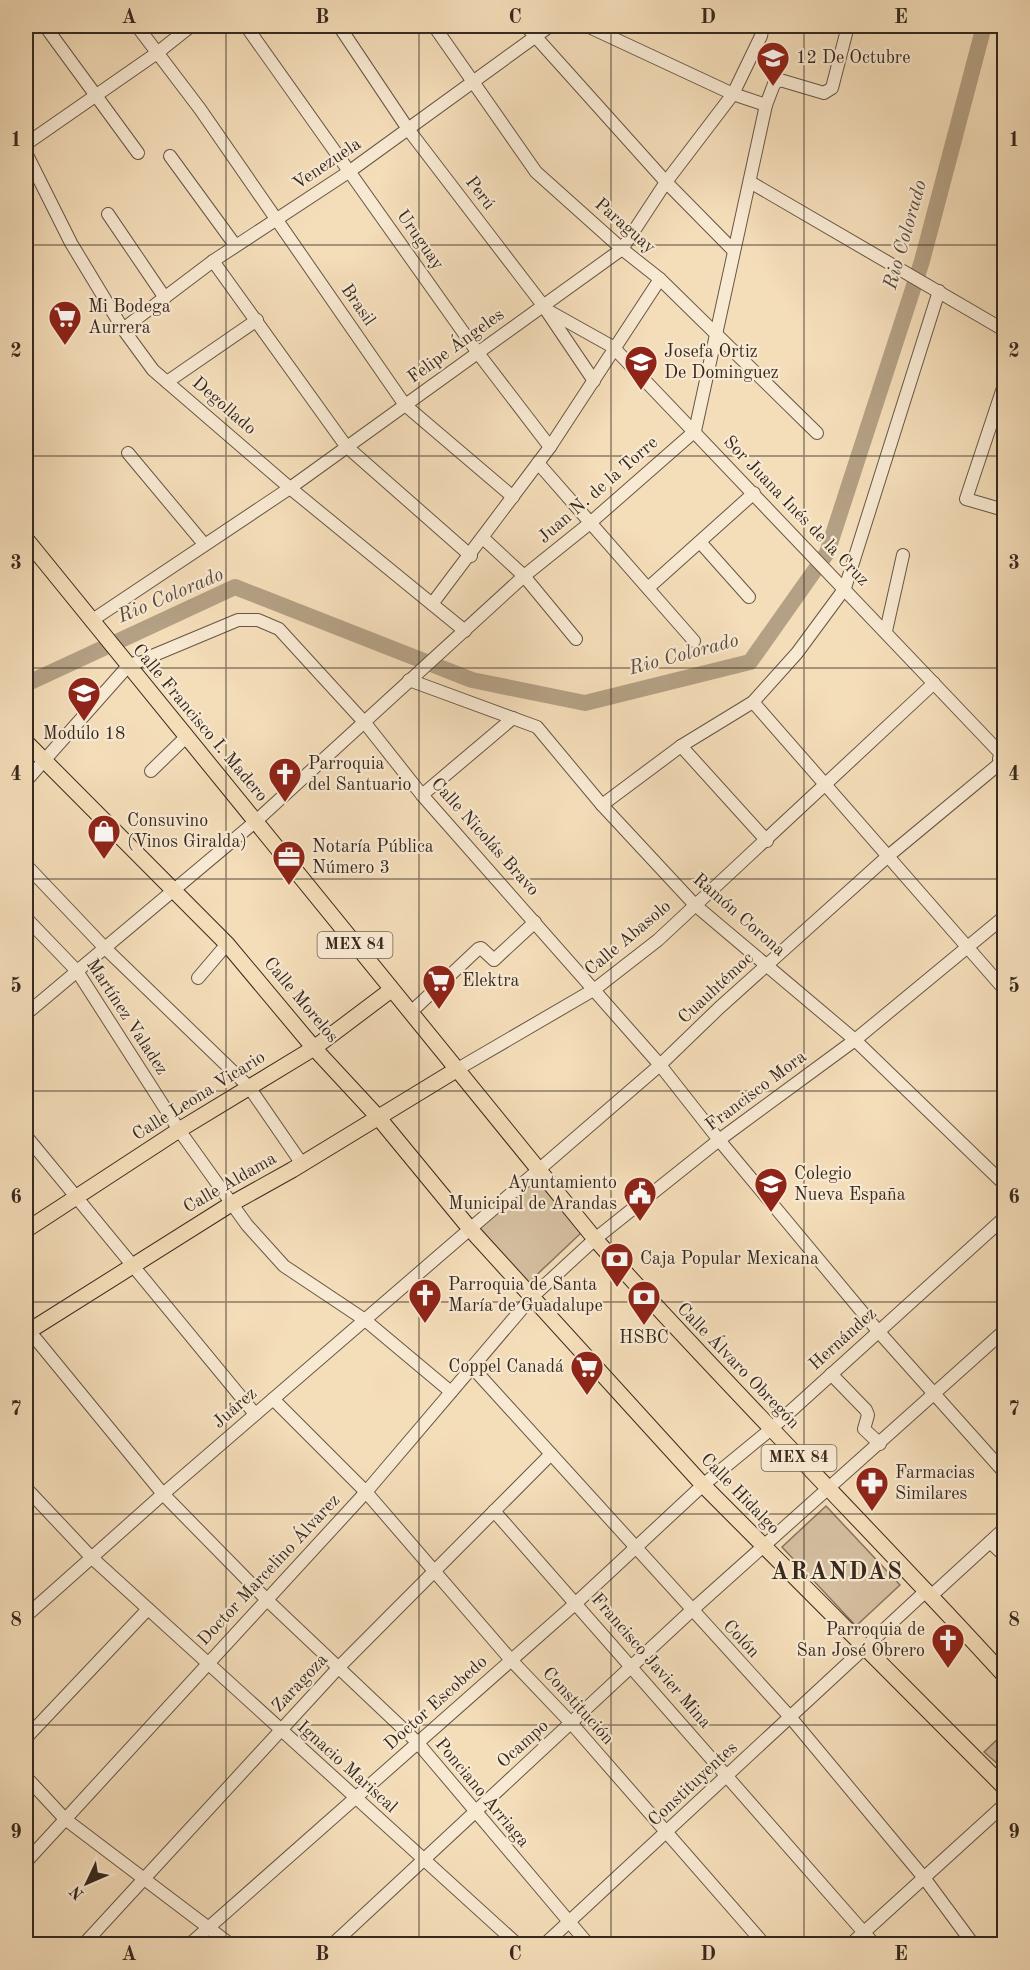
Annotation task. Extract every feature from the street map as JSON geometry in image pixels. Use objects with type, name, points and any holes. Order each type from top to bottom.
[{"type":"main road","name":"Calle Francisco I. Madero","points":[[26,539],[595,1239]]},
{"type":"main road","name":"Calle Morelos","points":[[26,742],[227,944],[314,1047],[378,1117],[471,1230],[532,1297]]},
{"type":"main road","name":"Calle Leona Vicario","points":[[26,1230],[179,1130],[314,1047],[391,990]]},
{"type":"main road","name":"Calle Aldama","points":[[27,1330],[231,1204],[302,1164],[456,1070]]},
{"type":"main road","name":"Calle Álvaro Obregón","points":[[595,1239],[771,1429],[1005,1675]]},
{"type":"main road","name":"Calle Hidalgo","points":[[532,1297],[703,1485],[1005,1787]]},
{"type":"street","points":[[45,26],[138,153]]},
{"type":"street","name":"Brasil","points":[[137,26],[200,109],[405,405],[513,497]]},
{"type":"street","points":[[26,144],[157,53],[191,26]]},
{"type":"street","name":"Uruguay","points":[[246,26],[478,353],[550,447]]},
{"type":"street","name":"Perú","points":[[339,26],[408,129],[544,306],[594,381]]},
{"type":"street","name":"Paraguay","points":[[434,26],[536,172],[622,249],[660,279],[716,331],[817,433]]},
{"type":"street","points":[[526,26],[666,182],[733,250]]},
{"type":"street","name":"Venezuela","points":[[123,329],[235,245],[350,171],[550,26]]},
{"type":"street","points":[[587,26],[733,94],[766,105]]},
{"type":"street","name":"Felipe Ángeles","points":[[93,623],[204,544],[290,488],[622,249],[666,182],[733,94],[761,36],[763,26]]},
{"type":"street","points":[[695,431],[766,105],[774,84],[780,80],[824,93],[829,91],[832,88],[848,26]]},
{"type":"street","name":"Degollado","points":[[26,153],[71,243],[123,329],[153,370],[290,488],[465,631]]},
{"type":"street","points":[[170,156],[235,245]]},
{"type":"street","points":[[750,182],[1005,330]]},
{"type":"street","points":[[108,214],[165,298]]},
{"type":"street","points":[[213,261],[346,446],[471,556]]},
{"type":"street","points":[[432,604],[471,556],[550,447],[594,381],[613,346],[660,279]]},
{"type":"street","points":[[602,805],[681,746],[753,702],[797,654],[843,586],[937,290]]},
{"type":"street","name":"Sor Juana Inés de la Cruz","points":[[544,306],[613,346],[886,631],[1002,758]]},
{"type":"street","points":[[167,382],[257,320]]},
{"type":"street","points":[[1005,385],[966,499],[1005,510]]},
{"type":"street","name":"Juan N. de la Torre","points":[[26,1014],[256,821],[524,576],[590,523],[695,431]]},
{"type":"street","points":[[128,453],[204,544]]},
{"type":"street","points":[[538,463],[694,640]]},
{"type":"street","points":[[648,588],[754,493]]},
{"type":"street","points":[[483,538],[524,576],[576,639]]},
{"type":"street","points":[[700,542],[749,597]]},
{"type":"street","points":[[886,631],[903,555]]},
{"type":"street","name":"Calle Nicolás Bravo","points":[[128,666],[238,620],[258,620],[279,629],[365,723],[422,795],[660,1065],[719,1140],[878,1331],[1005,1472]]},
{"type":"street","points":[[26,781],[128,666]]},
{"type":"street","name":"Ramón Corona","points":[[413,677],[537,728],[602,805],[695,905],[768,964],[855,1040],[1005,1184]]},
{"type":"street","name":"Calle Abasolo","points":[[456,1070],[595,990],[658,940],[767,841],[934,683]]},
{"type":"street","points":[[753,702],[1005,989]]},
{"type":"street","points":[[422,795],[513,718]]},
{"type":"street","points":[[151,771],[187,736]]},
{"type":"street","points":[[1002,758],[1005,738]]},
{"type":"street","points":[[681,746],[767,841]]},
{"type":"street","name":"Cuauhtémoc","points":[[471,1230],[538,1168],[660,1065],[887,857],[1002,758]]},
{"type":"street","points":[[26,865],[104,947],[249,1087],[302,1164]]},
{"type":"street","name":"Francisco Mora","points":[[532,1297],[595,1239],[719,1140],[855,1040],[1005,917]]},
{"type":"street","name":"Martínez Valadez","points":[[26,918],[77,971],[179,1130],[231,1204],[284,1266],[365,1320],[451,1392]]},
{"type":"street","points":[[410,1013],[478,949],[481,948],[494,960],[535,922]]},
{"type":"street","points":[[198,978],[227,944]]},
{"type":"street","points":[[26,1136],[255,1414]]},
{"type":"street","name":"Hernández","points":[[703,1485],[771,1429],[1005,1218]]},
{"type":"street","name":"Juárez","points":[[26,1616],[255,1414],[471,1230]]},
{"type":"street","name":"Doctor Marcelino Álvarez","points":[[26,1862],[366,1492],[532,1297]]},
{"type":"street","name":"Ponciano Arriaga","points":[[27,1330],[163,1494],[266,1599],[417,1742],[588,1944]]},
{"type":"street","name":"Ocampo","points":[[333,1944],[691,1611],[1005,1331]]},
{"type":"street","name":"Colón","points":[[472,1367],[790,1718],[925,1879],[973,1944]]},
{"type":"street","points":[[831,1374],[866,1410],[868,1415],[864,1429],[880,1443]]},
{"type":"street","name":"Constitución","points":[[273,1399],[366,1492],[511,1660],[572,1724],[665,1834],[764,1944]]},
{"type":"street","name":"Zaragoza","points":[[84,1944],[146,1880],[339,1667],[433,1570],[551,1454]]},
{"type":"street","name":"Doctor Escobedo","points":[[190,1944],[356,1800],[417,1742],[576,1603],[703,1485]]},
{"type":"street","name":"Ignacio Mariscal","points":[[26,1488],[91,1557],[517,1944]]},
{"type":"street","name":"Francisco Javier Mina","points":[[494,1511],[874,1944]]},
{"type":"street","name":"Constituyentes","points":[[545,1944],[865,1649],[1005,1529]]},
{"type":"street","points":[[990,1542],[1005,1555]]},
{"type":"street","points":[[26,1738],[148,1609]]},
{"type":"street","points":[[26,1777],[65,1819],[230,1944]]},
{"type":"street","points":[[851,1944],[1005,1805]]},
{"type":"shaded area","points":[[532,1173],[581,1233],[527,1284],[474,1227]]},
{"type":"shaded area","points":[[826,1506],[900,1585],[856,1626],[782,1547]]},
{"type":"shaded area","points":[[1004,1733],[1004,1762],[1000,1766],[984,1752]]},
{"type":"waterway","name":"Rio Colorado","points":[[26,684],[235,587],[472,680],[585,703],[750,662],[827,553],[922,261],[984,26]]},
{"type":"place","name":"12 De Octubre","points":[[773,87]]},
{"type":"place","name":"Mi Bodega Aurrera","points":[[65,346]]},
{"type":"place","name":"Josefa Ortiz De Dominguez","points":[[641,391]]},
{"type":"place","name":"Modulo 18","points":[[84,722]]},
{"type":"place","name":"Parroquia del Santuario","points":[[285,803]]},
{"type":"place","name":"Consuvino (Vinos Giralda)","points":[[104,860]]},
{"type":"place","name":"Notaría Pública Número 3","points":[[289,886]]},
{"type":"place","name":"Elektra","points":[[439,1010]]},
{"type":"place","name":"Colegio Nueva España","points":[[771,1213]]},
{"type":"place","name":"Ayuntamiento Municipal de Arandas","points":[[640,1222]]},
{"type":"place","name":"Caja Popular Mexicana","points":[[617,1288]]},
{"type":"place","name":"Parroquia de Santa María de Guadalupe","points":[[425,1324]]},
{"type":"place","name":"HSBC","points":[[644,1326]]},
{"type":"place","name":"Coppel Canadá","points":[[587,1396]]},
{"type":"place","name":"Farmacias Similares","points":[[872,1512]]},
{"type":"place","name":"Parroquia de San José Obrero","points":[[948,1669]]},
{"type":"district","name":"ARANDAS","points":[[837,1573]]}]
